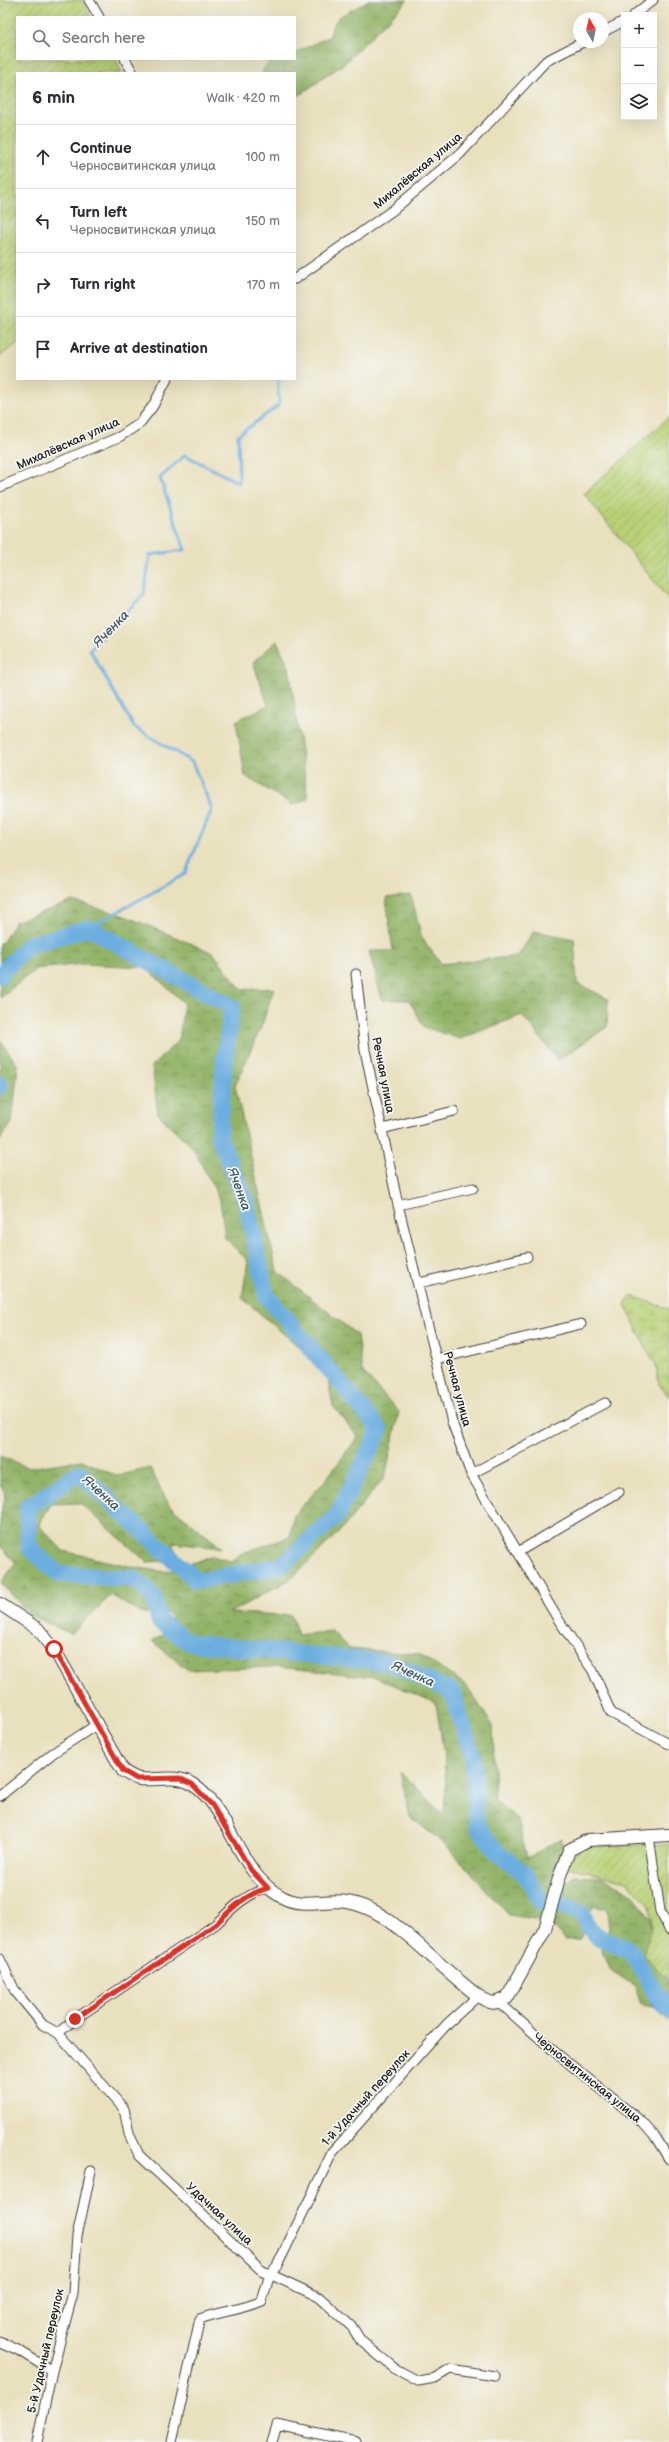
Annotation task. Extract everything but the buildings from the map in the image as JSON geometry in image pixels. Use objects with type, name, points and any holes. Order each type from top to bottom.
[{"type":"street","points":[[89,0],[98,16]]},
{"type":"street","points":[[638,12],[653,0]]},
{"type":"street","points":[[609,29],[621,23]]},
{"type":"street","name":"Михалёвская улица","points":[[296,278],[393,210],[460,154],[546,61],[573,47]]},
{"type":"street","points":[[125,60],[132,72]]},
{"type":"street","name":"Михалёвская улица","points":[[0,487],[119,437],[139,424],[153,406],[167,380]]},
{"type":"street","name":"Речная улица","points":[[356,974],[365,1050],[398,1205],[452,1422],[471,1474],[592,1671],[611,1713],[669,1744]]},
{"type":"street","points":[[382,1129],[454,1111]]},
{"type":"street","points":[[398,1205],[473,1188]]},
{"type":"street","points":[[418,1283],[527,1257]]},
{"type":"street","points":[[437,1359],[581,1324]]},
{"type":"street","points":[[471,1474],[605,1404]]},
{"type":"street","points":[[518,1552],[619,1492]]},
{"type":"street","name":"Черносвитинская улица","points":[[0,1604],[38,1629],[54,1649],[96,1726],[123,1771],[137,1779],[179,1778],[192,1784],[204,1795],[231,1834],[251,1870],[268,1888],[282,1898],[298,1903],[346,1902],[366,1907],[383,1916],[478,1996],[490,2002],[500,2003],[556,2053],[642,2122],[656,2138],[669,2158]]},
{"type":"street","points":[[0,1796],[53,1753],[96,1726]]},
{"type":"street","points":[[500,2003],[507,1998],[545,1929],[559,1878],[569,1850],[588,1840],[669,1835]]},
{"type":"street","points":[[648,1837],[660,1911],[669,1929]]},
{"type":"street","points":[[58,2033],[75,2019],[216,1924],[234,1906],[253,1892],[268,1888]]},
{"type":"street","name":"Удачная улица","points":[[0,1959],[15,1991],[44,2025],[58,2033],[124,2110],[129,2134],[139,2155],[261,2270],[319,2297],[352,2327],[361,2341],[380,2358],[418,2381],[435,2378],[450,2369],[495,2376]]},
{"type":"street","name":"1-й Удачный переулок","points":[[172,2442],[200,2319],[220,2311],[245,2308],[262,2301],[270,2274],[277,2266],[332,2153],[448,2023],[478,1996]]},
{"type":"street","name":"5-й Удачный переулок","points":[[37,2442],[52,2371],[73,2293],[77,2236],[91,2171]]},
{"type":"street","points":[[0,2342],[18,2350],[52,2371]]},
{"type":"street","points":[[272,2442],[277,2425],[356,2442]]},
{"type":"green space","points":[[0,0],[82,0],[90,16],[16,16],[16,60],[116,60],[122,72],[16,72],[16,345],[0,356]]},
{"type":"green space","points":[[368,0],[408,0],[345,63],[296,97],[296,72],[262,72],[267,64],[276,60],[296,60],[296,53],[330,36],[332,28],[339,17],[362,5]]},
{"type":"green space","points":[[669,417],[669,600],[584,494]]},
{"type":"green space","points":[[277,641],[289,667],[308,799],[293,805],[245,776],[236,721],[268,705],[253,662]]},
{"type":"green space","points":[[411,895],[422,938],[441,964],[518,956],[534,931],[574,939],[577,983],[608,999],[607,1027],[558,1060],[522,1015],[460,1039],[424,1027],[409,1000],[382,1000],[369,951],[393,951],[386,898]]},
{"type":"green space","points":[[73,901],[125,916],[213,953],[242,990],[274,988],[262,1025],[235,1086],[277,1271],[357,1335],[362,1371],[399,1412],[385,1477],[342,1529],[291,1579],[229,1613],[291,1615],[298,1635],[332,1631],[349,1649],[419,1654],[466,1685],[493,1726],[495,1801],[518,1819],[527,1858],[561,1839],[563,1849],[551,1880],[541,1920],[509,1915],[446,1845],[410,1817],[400,1772],[443,1814],[446,1786],[436,1703],[375,1677],[276,1667],[188,1670],[152,1641],[176,1629],[169,1613],[140,1613],[111,1595],[71,1634],[29,1614],[1,1583],[16,1563],[0,1546],[0,1513],[6,1495],[0,1485],[0,1456],[29,1468],[82,1460],[117,1476],[150,1468],[169,1505],[222,1548],[172,1543],[180,1560],[147,1562],[80,1503],[51,1504],[39,1525],[63,1551],[133,1567],[165,1572],[213,1556],[233,1562],[242,1553],[290,1537],[294,1515],[323,1483],[358,1437],[333,1406],[326,1370],[242,1298],[248,1261],[225,1238],[220,1200],[193,1148],[158,1114],[152,1066],[179,1040],[184,1003],[145,967],[82,964],[36,969],[0,998],[0,943],[3,942],[15,922]]},
{"type":"green space","points":[[0,1040],[18,1066],[12,1123],[0,1140]]},
{"type":"green space","points":[[632,1296],[669,1309],[669,1397],[659,1384],[656,1364],[647,1350],[625,1304]]},
{"type":"green space","points":[[669,1844],[669,1980],[643,1955],[652,1928],[650,1905],[626,1881],[566,1867],[581,1847]]},
{"type":"green space","points":[[574,1876],[602,1877],[633,1894],[650,1918],[655,1963],[669,1981],[669,1998],[651,1973],[636,1958],[629,1955],[654,2007],[641,2005],[635,1986],[609,1969],[601,1948],[609,1928],[607,1910],[595,1906],[583,1918],[581,1939],[565,1940],[553,1926],[567,1882]]},
{"type":"water","points":[[628,1954],[642,1960],[658,1986],[669,1998],[669,2021],[654,2007]]},
{"type":"waterway","name":"Яченка","points":[[89,928],[185,874],[212,809],[192,762],[134,727],[90,650],[144,594],[150,555],[185,550],[160,478],[185,455],[239,483],[238,435],[279,405],[278,380]]},
{"type":"waterway","name":"Яченка","points":[[0,975],[28,945],[89,928],[232,1007],[224,1064],[219,1138],[246,1201],[266,1295],[380,1430],[337,1516],[281,1566],[197,1581],[79,1473],[27,1507],[29,1547],[58,1574],[135,1579],[153,1596],[159,1621],[190,1643],[391,1663],[452,1692],[472,1754],[477,1825],[496,1851],[525,1874],[541,1902],[565,1906],[584,1915],[588,1927],[600,1938],[630,1950],[656,1994],[669,2010]]},
{"type":"route","points":[[54,1649],[96,1726],[123,1771],[137,1779],[179,1778],[192,1784],[212,1805],[251,1870],[268,1888],[253,1892],[234,1906],[216,1924],[75,2019]]}]
